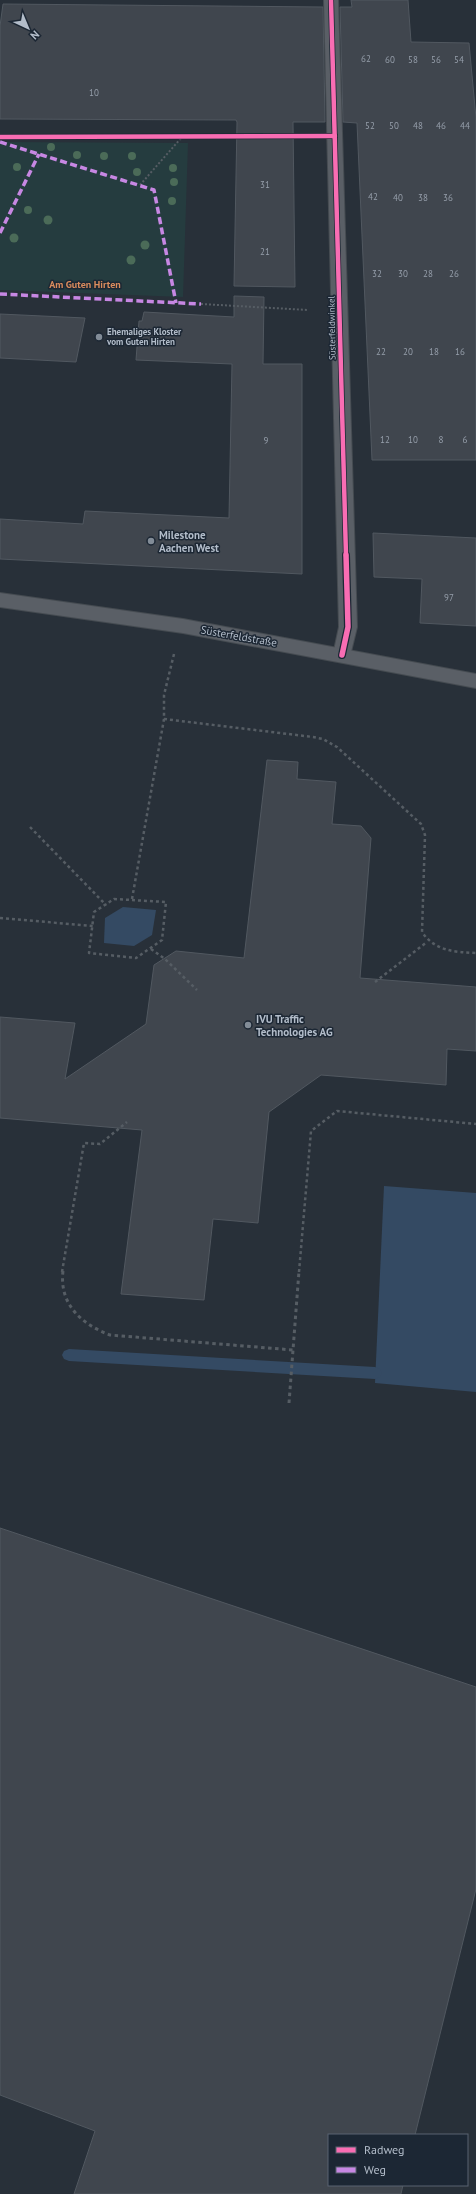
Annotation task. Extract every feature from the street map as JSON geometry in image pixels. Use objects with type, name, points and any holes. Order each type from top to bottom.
[{"type":"street","name":"Süsterfeldwinkel","points":[[331,0],[341,312],[348,627],[342,655]]},
{"type":"street","name":"Süsterfeldstraße","points":[[0,600],[183,626],[476,681]]},
{"type":"path","points":[[140,185],[182,136]]},
{"type":"path","points":[[201,304],[341,312]]},
{"type":"path","points":[[132,899],[164,719],[164,696],[171,663],[183,626]]},
{"type":"path","points":[[164,719],[313,737],[323,739],[337,747],[412,814],[420,824],[425,835],[422,932],[427,942],[439,949],[476,954]]},
{"type":"path","points":[[30,827],[106,905]]},
{"type":"path","points":[[114,899],[166,902],[162,940],[136,958],[89,954],[94,912],[106,905],[114,899]]},
{"type":"path","points":[[0,918],[93,926]]},
{"type":"path","points":[[375,982],[427,942]]},
{"type":"path","points":[[151,948],[165,959],[197,990]]},
{"type":"path","points":[[289,1403],[311,1131],[337,1111],[476,1124]]},
{"type":"path","points":[[127,1122],[100,1144],[84,1143],[75,1188],[62,1277],[64,1293],[73,1312],[98,1332],[110,1336],[293,1350]]},
{"type":"green space","points":[[0,142],[188,143],[183,297],[0,290]]},
{"type":"water","points":[[123,907],[156,910],[152,935],[134,946],[104,943],[105,918]]},
{"type":"water","points":[[384,1186],[476,1193],[476,1392],[375,1383]]},
{"type":"building","points":[[351,0],[408,0],[411,42],[469,43],[476,118],[476,460],[372,460],[357,123],[343,122],[340,7],[352,7]]},
{"type":"building","points":[[3,4],[323,7],[325,122],[293,122],[295,287],[234,286],[236,120],[0,119],[0,26]]},
{"type":"building","points":[[234,296],[264,297],[263,364],[302,364],[302,574],[0,559],[0,519],[83,524],[85,511],[229,518],[232,364],[136,360],[139,321],[142,321],[144,312],[234,317]]},
{"type":"building","points":[[0,314],[85,318],[76,362],[0,358]]},
{"type":"building","points":[[373,533],[476,538],[476,626],[420,623],[422,579],[374,577]]},
{"type":"building","points":[[267,760],[298,762],[297,779],[336,782],[332,824],[361,826],[371,838],[360,978],[476,987],[476,1051],[447,1049],[446,1085],[321,1075],[269,1112],[258,1223],[213,1219],[204,1300],[121,1294],[142,1130],[0,1118],[0,1017],[75,1023],[65,1079],[146,1024],[154,965],[176,951],[244,958]]},
{"type":"building","points":[[0,1528],[476,1687],[476,1889],[415,2134],[328,2134],[328,2186],[403,2186],[401,2194],[74,2194],[95,2131],[0,2095]]},
{"type":"waterway","points":[[69,1355],[375,1373]]},
{"type":"marked path","points":[[0,142],[154,190],[176,303]]},
{"type":"marked path","points":[[0,233],[39,154]]},
{"type":"marked path","points":[[0,294],[201,304]]},
{"type":"cycle path","points":[[331,0],[348,627],[342,655]]},
{"type":"cycle path","points":[[0,137],[335,136]]},
{"type":"place","name":"Ehemaliges Kloster vom Guten Hirten","points":[[99,337]]},
{"type":"place","name":"Milestone Aachen West","points":[[151,541]]},
{"type":"place","name":"IVU Traffic Technologies AG","points":[[248,1025]]},
{"type":"district","name":"Am Guten Hirten","points":[[85,284]]}]
